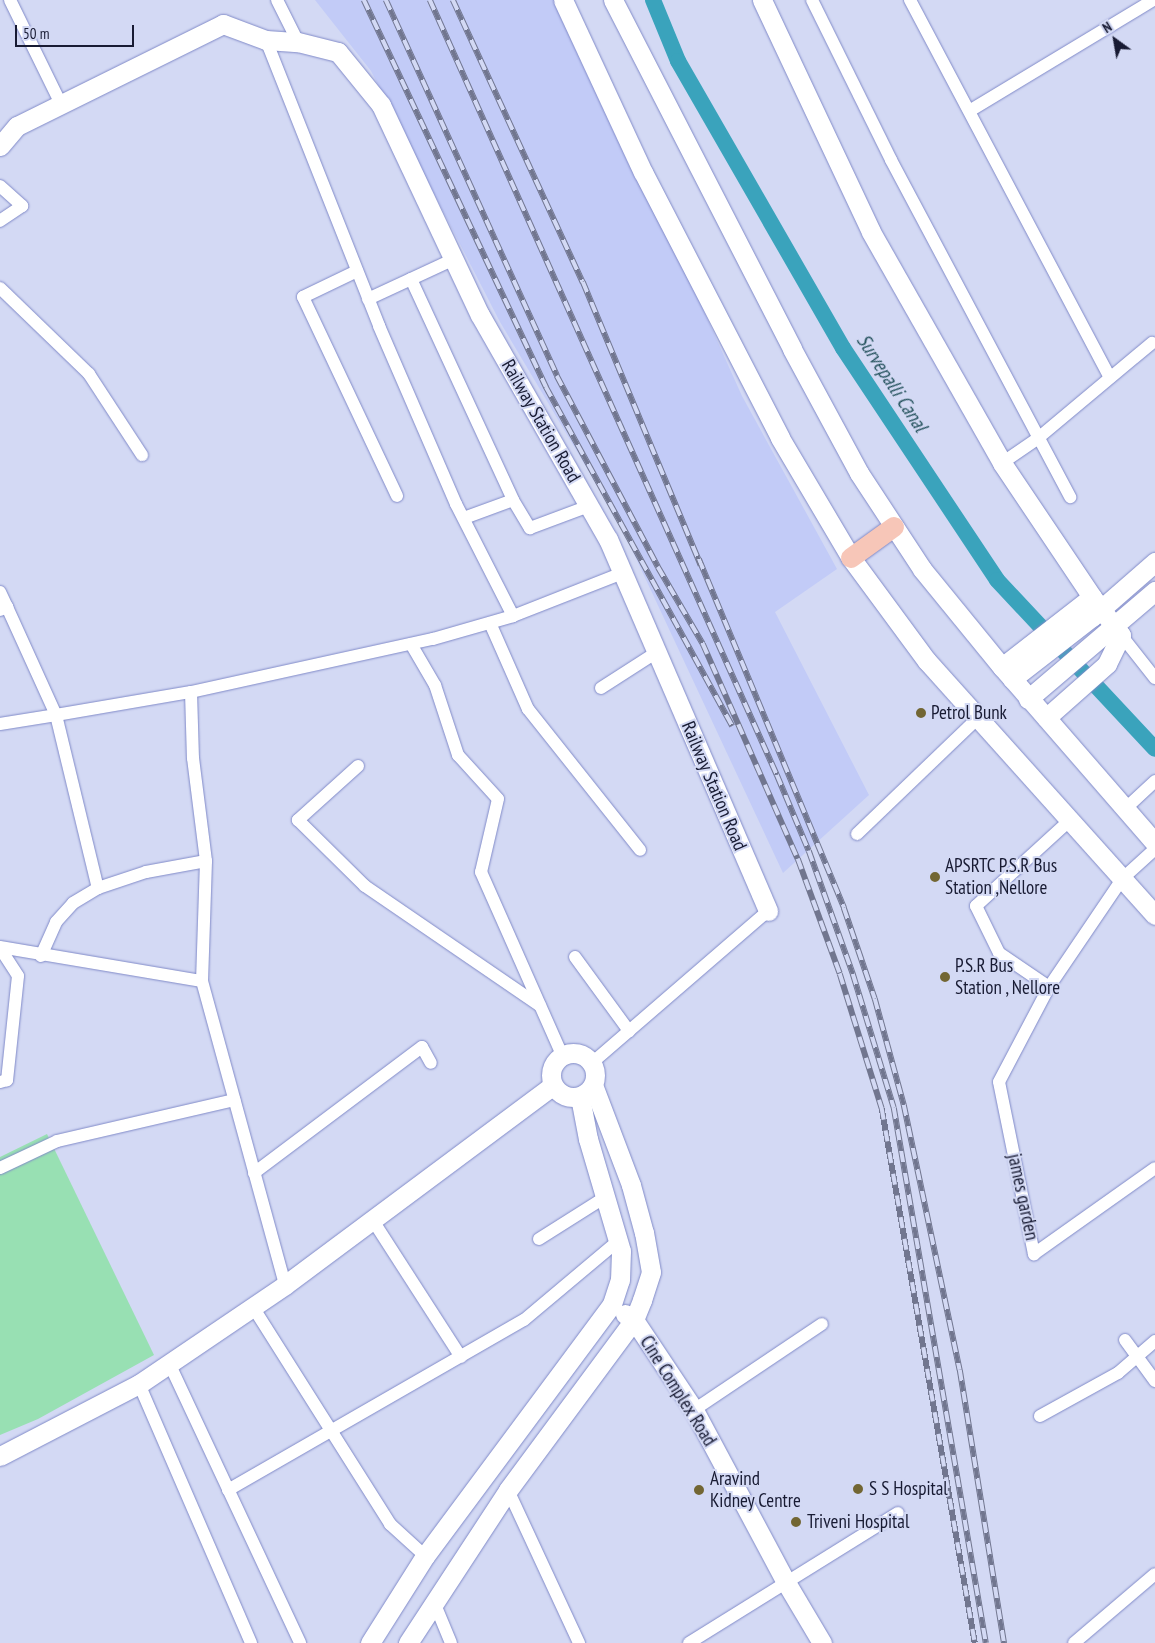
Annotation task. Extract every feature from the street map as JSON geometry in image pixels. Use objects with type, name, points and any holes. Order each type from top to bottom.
[{"type":"main road","points":[[563,0],[643,172],[780,438],[851,558],[928,661],[977,719],[1155,915]]},
{"type":"main road","points":[[613,0],[792,349],[859,474],[922,569],[1028,699],[1052,713],[1125,809],[1155,843]]},
{"type":"main road","points":[[762,0],[871,232],[1002,463],[1095,607],[1118,630]]},
{"type":"main road","name":"Railway Station Road","points":[[61,104],[224,24],[266,40],[298,42],[338,52],[381,105],[480,315],[589,506],[623,573],[768,912]]},
{"type":"main road","points":[[0,146],[17,126],[61,104]]},
{"type":"main road","points":[[851,558],[894,527]]},
{"type":"main road","points":[[1022,660],[1155,562]]},
{"type":"main road","points":[[1028,699],[1096,643],[1118,630],[1155,591]]},
{"type":"main road","points":[[1007,673],[1069,613],[1095,607]]},
{"type":"main road","points":[[1052,713],[1107,664],[1118,630]]},
{"type":"main road","points":[[370,1643],[425,1556],[612,1304],[620,1280],[622,1251],[607,1196],[588,1139],[587,1091],[593,1062],[574,1053],[562,1055],[552,1069],[552,1086],[564,1097],[587,1091]]},
{"type":"main road","points":[[0,1456],[139,1384],[285,1285],[552,1086]]},
{"type":"main road","points":[[408,1643],[508,1490],[634,1320],[651,1272],[631,1185],[587,1091]]},
{"type":"main road","name":"Cine Complex Road","points":[[612,1304],[634,1320],[694,1410],[787,1584],[822,1643]]},
{"type":"street","points":[[10,0],[61,104]]},
{"type":"street","points":[[277,0],[298,42]]},
{"type":"street","points":[[812,0],[891,160],[1037,439],[1070,497]]},
{"type":"street","points":[[910,0],[971,110],[1110,376]]},
{"type":"street","points":[[971,110],[1153,0]]},
{"type":"street","points":[[266,40],[368,299],[464,518],[513,616]]},
{"type":"street","points":[[0,186],[22,206],[0,221]]},
{"type":"street","points":[[368,299],[454,259]]},
{"type":"street","points":[[357,271],[303,297],[397,496]]},
{"type":"street","points":[[411,279],[513,500],[530,528],[589,506]]},
{"type":"street","points":[[0,288],[89,374],[142,455]]},
{"type":"street","points":[[1002,463],[1037,439],[1110,376],[1152,343]]},
{"type":"street","points":[[464,518],[513,500]]},
{"type":"street","points":[[0,724],[191,692],[411,644],[513,616],[623,573]]},
{"type":"street","points":[[0,592],[3,609],[56,714],[98,888]]},
{"type":"street","points":[[490,623],[528,709],[640,850]]},
{"type":"street","points":[[1118,630],[1155,678]]},
{"type":"street","points":[[411,644],[435,685],[458,755],[498,799],[481,872],[562,1055]]},
{"type":"street","points":[[601,688],[657,652]]},
{"type":"street","points":[[191,692],[192,758],[206,861],[202,981],[285,1285]]},
{"type":"street","points":[[857,834],[977,719]]},
{"type":"street","points":[[358,766],[298,820],[365,886],[540,1006]]},
{"type":"street","points":[[1125,809],[1155,781]]},
{"type":"street","points":[[1069,821],[976,906],[999,953],[1049,987],[1122,879],[1155,849]]},
{"type":"street","points":[[41,956],[56,922],[73,903],[98,888],[146,872],[206,861]]},
{"type":"street","points":[[593,1062],[768,912]]},
{"type":"street","points":[[0,948],[202,981]]},
{"type":"street","points":[[0,948],[18,976],[8,1080],[0,1082]]},
{"type":"street","points":[[575,957],[629,1031]]},
{"type":"street","name":"james garden","points":[[1049,987],[998,1082],[1034,1254],[1155,1168]]},
{"type":"street","points":[[254,1173],[422,1047],[431,1063]]},
{"type":"street","points":[[0,1168],[57,1141],[234,1100]]},
{"type":"street","points":[[539,1239],[607,1196]]},
{"type":"street","points":[[372,1219],[460,1357]]},
{"type":"street","points":[[228,1490],[524,1320],[618,1242]]},
{"type":"street","points":[[253,1307],[390,1524],[425,1556]]},
{"type":"street","points":[[694,1410],[822,1324]]},
{"type":"street","points":[[1125,1340],[1155,1381]]},
{"type":"street","points":[[1040,1416],[1118,1373],[1136,1355],[1155,1341]]},
{"type":"street","points":[[169,1363],[300,1643]]},
{"type":"street","points":[[139,1384],[251,1643]]},
{"type":"street","points":[[508,1490],[579,1643]]},
{"type":"street","points":[[689,1643],[787,1584],[898,1513]]},
{"type":"street","points":[[1074,1643],[1155,1574]]},
{"type":"street","points":[[434,1602],[452,1643]]},
{"type":"shaded area","points":[[315,0],[564,0],[742,396],[837,569],[775,612],[869,795],[783,873],[619,522],[500,322],[371,71]]},
{"type":"green space","points":[[47,1134],[154,1355],[38,1419],[0,1435],[0,1157]]},
{"type":"waterway","name":"Survepalli Canal","points":[[653,0],[678,61],[843,348],[997,580],[1155,749]]},
{"type":"railway","points":[[364,0],[546,387],[732,726]]},
{"type":"railway","points":[[386,0],[557,376],[658,567],[703,644],[798,859],[840,974],[882,1109],[975,1643]]},
{"type":"railway","points":[[430,0],[777,775],[809,851],[853,974],[894,1108],[986,1643]]},
{"type":"railway","points":[[453,0],[583,282],[701,565]]},
{"type":"railway","points":[[699,559],[844,908],[875,999],[904,1105],[960,1370],[1004,1643]]},
{"type":"place","name":"Petrol Bunk","points":[[921,713]]},
{"type":"place","name":"APSRTC P.S.R Bus Station ,Nellore","points":[[935,877]]},
{"type":"place","name":"P.S.R Bus Station , Nellore","points":[[945,977]]},
{"type":"place","name":"S S Hospital","points":[[858,1489]]},
{"type":"place","name":"Aravind Kidney Centre","points":[[699,1490]]},
{"type":"place","name":"Triveni Hospital","points":[[796,1522]]}]
